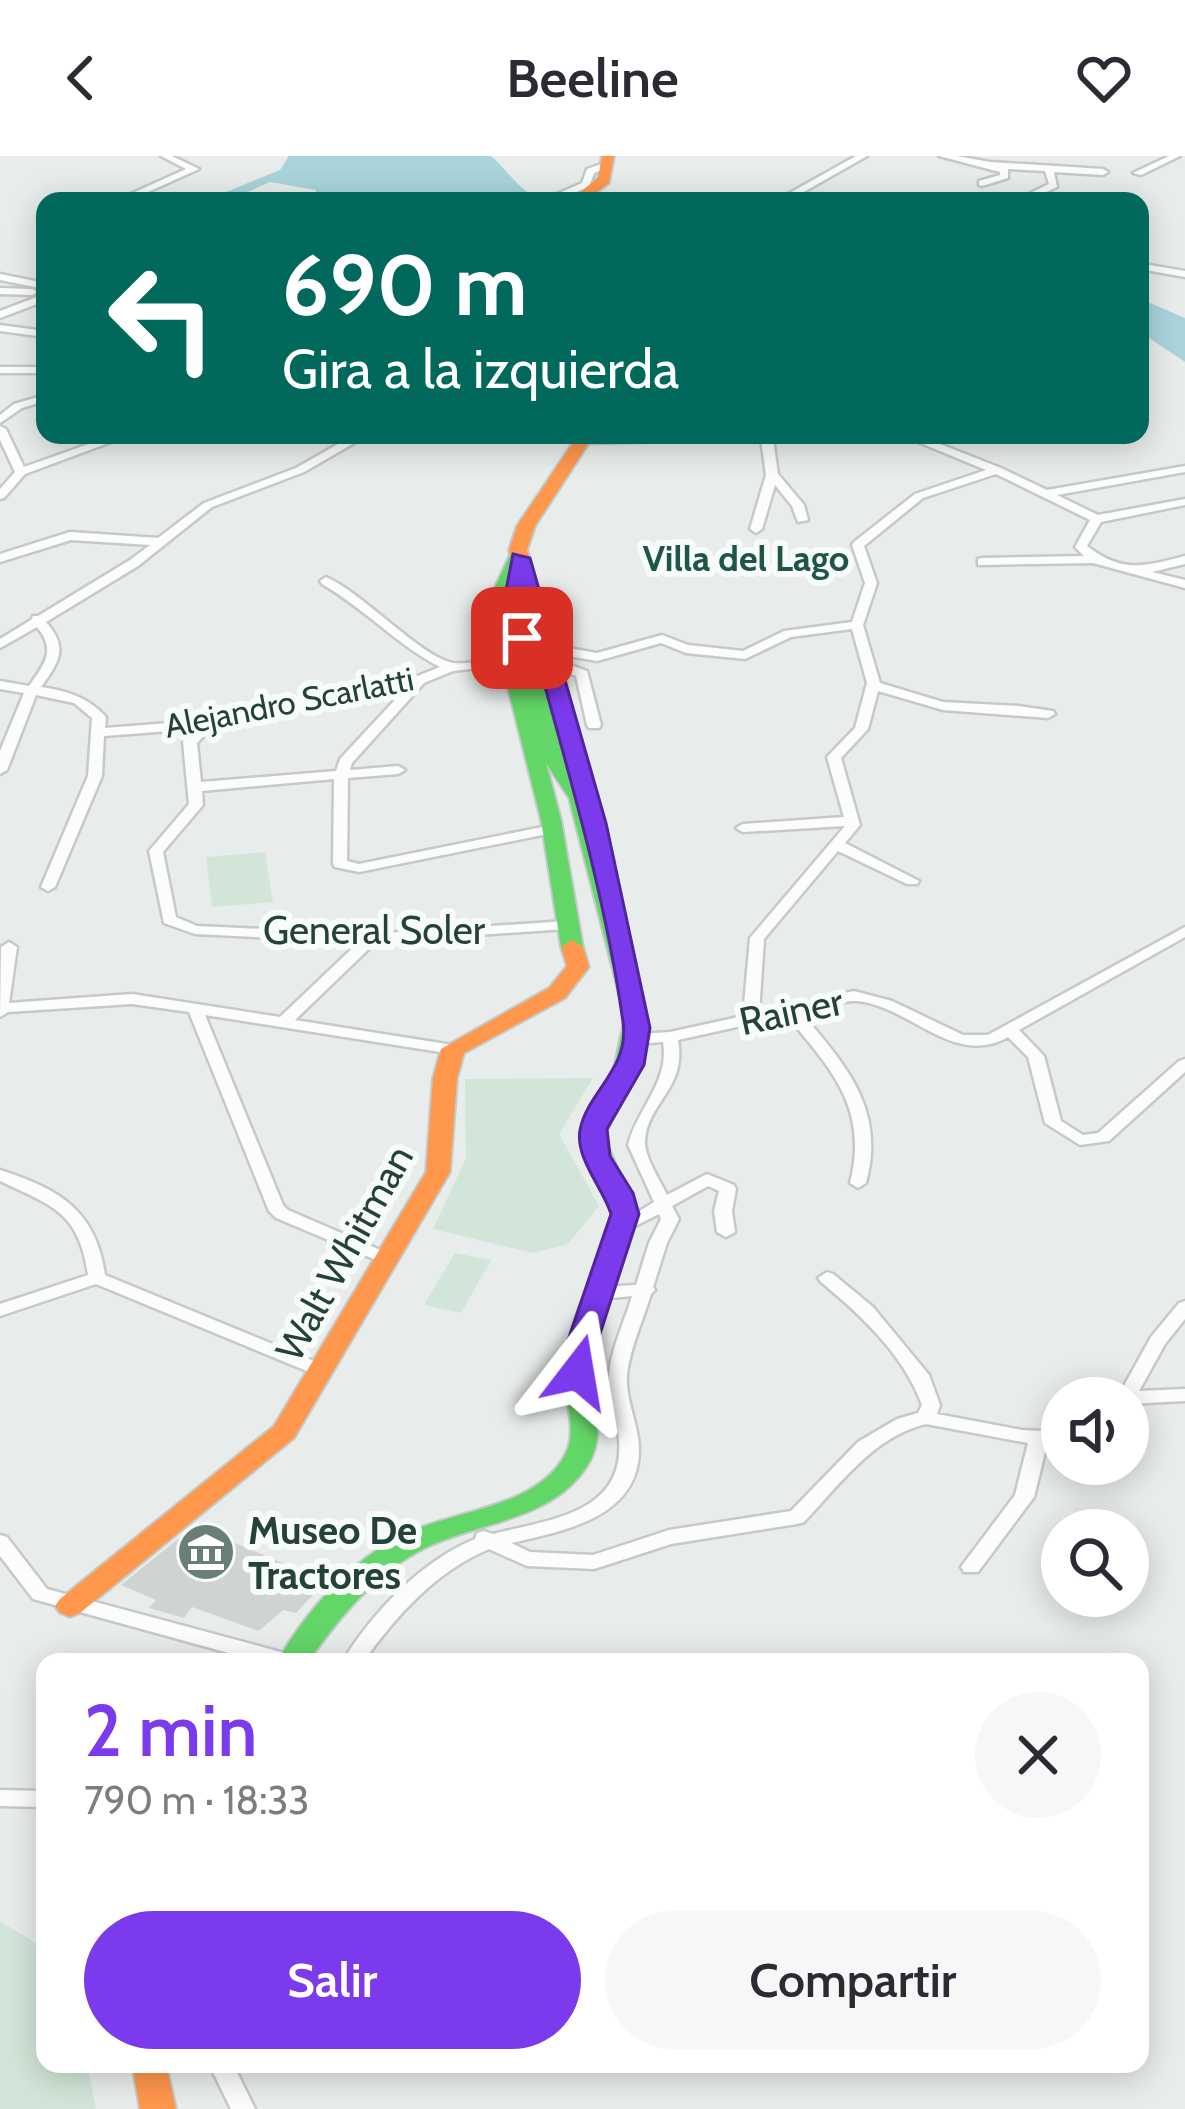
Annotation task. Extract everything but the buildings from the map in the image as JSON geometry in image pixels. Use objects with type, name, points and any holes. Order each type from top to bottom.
[{"type":"main road","points":[[582,192],[604,180],[608,160]]},
{"type":"main road","points":[[581,444],[526,526],[519,556],[496,599],[533,657],[555,761],[575,791],[606,888]]},
{"type":"main road","points":[[453,1049],[538,1005],[571,982],[578,967],[566,926],[519,556]]},
{"type":"main road","points":[[297,1653],[380,1563],[413,1542],[543,1492],[575,1464],[584,1439],[579,1360],[623,1228],[623,1204],[596,1156],[592,1137],[630,1065],[637,1039],[631,989],[571,738],[560,723],[545,665],[533,657]]},
{"type":"main road","name":"Walt Whitman","points":[[70,1606],[284,1432],[442,1160],[446,1063],[453,1049]]},
{"type":"main road","points":[[150,2073],[158,2109]]},
{"type":"street","points":[[141,192],[194,169],[165,156]]},
{"type":"street","points":[[800,192],[863,156]]},
{"type":"street","points":[[943,156],[990,165],[1042,164],[1103,172]]},
{"type":"street","points":[[1138,173],[1176,156]]},
{"type":"street","points":[[578,192],[590,171],[608,160]]},
{"type":"street","points":[[1038,192],[1054,184],[1042,164]]},
{"type":"street","points":[[982,183],[1003,178],[1006,172],[990,165]]},
{"type":"street","points":[[1149,268],[1185,274]]},
{"type":"street","points":[[0,277],[36,289]]},
{"type":"street","points":[[0,290],[36,292]]},
{"type":"street","points":[[0,315],[36,297]]},
{"type":"street","points":[[0,328],[36,333]]},
{"type":"street","points":[[0,370],[36,370]]},
{"type":"street","points":[[0,420],[18,406],[36,401]]},
{"type":"street","points":[[0,429],[21,472]]},
{"type":"street","points":[[0,496],[21,472],[99,444]]},
{"type":"street","points":[[0,644],[134,563],[208,505],[300,470],[346,444]]},
{"type":"street","points":[[756,529],[772,475],[768,444]]},
{"type":"street","points":[[931,444],[1096,518],[1185,502]]},
{"type":"street","points":[[1049,493],[1185,469]]},
{"type":"street","points":[[751,1018],[757,938],[852,831],[834,757],[861,729],[873,687],[856,625],[871,583],[857,548],[863,538],[919,496],[997,470]]},
{"type":"street","points":[[772,475],[799,505],[802,520]]},
{"type":"street","points":[[1094,560],[1081,547],[1096,518]]},
{"type":"street","points":[[0,557],[70,536],[160,542]]},
{"type":"street","points":[[982,562],[1094,560],[1185,584]]},
{"type":"street","points":[[1135,572],[1185,560]]},
{"type":"street","points":[[326,581],[352,594],[385,626],[450,668]]},
{"type":"street","points":[[0,770],[31,691],[52,669],[55,651],[37,619]]},
{"type":"street","name":"Alejandro Scarlatti","points":[[99,732],[208,724],[421,680],[450,668],[533,657],[597,657],[662,639],[686,649],[745,656],[788,634],[856,625]]},
{"type":"street","points":[[533,657],[582,674],[594,725]]},
{"type":"street","points":[[421,680],[355,748],[341,777],[338,858],[347,868],[583,817]]},
{"type":"street","points":[[0,685],[62,694],[96,712],[95,776],[48,887]]},
{"type":"street","points":[[873,687],[897,688],[938,704],[997,705],[1048,714]]},
{"type":"street","points":[[208,724],[190,742],[195,787],[398,770]]},
{"type":"street","name":"General Soler","points":[[195,787],[196,805],[190,815],[156,851],[164,913],[181,927],[372,938],[566,926]]},
{"type":"street","points":[[743,828],[851,821]]},
{"type":"street","points":[[839,847],[912,881]]},
{"type":"street","points":[[1183,934],[1065,995],[1011,1030],[1036,1056],[1053,1123],[1080,1140],[1102,1137],[1185,1064]]},
{"type":"street","points":[[283,1024],[372,938]]},
{"type":"street","points":[[8,946],[0,1010],[132,1000],[453,1049]]},
{"type":"street","name":"Rainer","points":[[637,1039],[670,1037],[862,997],[960,1040],[992,1040],[1011,1030]]},
{"type":"street","points":[[195,1009],[275,1207],[388,1260]]},
{"type":"street","points":[[791,1010],[842,1072],[859,1108],[866,1150],[858,1183]]},
{"type":"street","points":[[360,1653],[433,1574],[488,1541],[587,1513],[616,1492],[626,1473],[632,1438],[617,1386],[618,1371],[670,1219],[636,1145],[638,1132],[671,1076],[675,1055],[670,1037]]},
{"type":"street","points":[[0,1175],[68,1207],[81,1220],[94,1245],[97,1278]]},
{"type":"street","points":[[623,1228],[698,1182],[717,1180],[728,1189],[723,1211],[726,1232]]},
{"type":"street","points":[[0,1310],[97,1278],[320,1370]]},
{"type":"street","points":[[827,1278],[867,1311],[922,1379],[931,1405],[926,1418]]},
{"type":"street","points":[[600,1293],[646,1291]]},
{"type":"street","points":[[1136,1377],[1185,1307]]},
{"type":"street","points":[[1149,1396],[1185,1395]]},
{"type":"street","points":[[467,1520],[488,1541],[527,1558],[594,1562],[670,1538],[797,1517],[865,1447],[904,1424],[926,1418],[1040,1438],[1024,1497],[971,1567]]},
{"type":"street","points":[[0,1542],[40,1594],[233,1653]]},
{"type":"street","points":[[0,1798],[36,1799]]},
{"type":"street","points":[[225,2073],[243,2109]]},
{"type":"green space","points":[[265,852],[273,902],[212,907],[206,857]]},
{"type":"green space","points":[[593,1078],[559,1134],[599,1206],[568,1244],[533,1253],[433,1229],[466,1158],[465,1079]]},
{"type":"green space","points":[[455,1253],[491,1260],[461,1313],[424,1305]]},
{"type":"green space","points":[[0,1921],[36,1943],[36,2073],[89,2073],[96,2109],[0,2109]]},
{"type":"water","points":[[289,156],[491,156],[529,192],[316,192],[270,182],[247,192],[226,192],[280,170]]},
{"type":"water","points":[[1149,302],[1185,318],[1185,362],[1149,338]]},
{"type":"traffic: fast","points":[[519,555],[496,604],[551,820],[572,947]]},
{"type":"traffic: fast","points":[[299,1653],[331,1610],[378,1564],[435,1532],[502,1512],[543,1493],[576,1461],[584,1440],[580,1351],[625,1214],[592,1137],[627,1064],[636,1017],[579,798],[555,761],[527,659],[514,601],[520,558]]},
{"type":"traffic: slow","points":[[588,192],[604,180],[608,156]]},
{"type":"traffic: slow","points":[[580,444],[526,526],[518,550],[586,796]]},
{"type":"traffic: slow","points":[[70,1606],[284,1432],[438,1172],[445,1078],[453,1049],[557,993],[578,967],[572,947]]},
{"type":"traffic: slow","points":[[151,2073],[158,2109]]},
{"type":"place","name":"Museo De Tractores","points":[[206,1552]]},
{"type":"district","name":"Villa del Lago","points":[[746,558]]},
{"type":"route","points":[[522,638],[514,601],[520,558],[594,823],[637,1028],[630,1065],[592,1137],[596,1156],[619,1193],[625,1214],[582,1343],[578,1372]]}]
